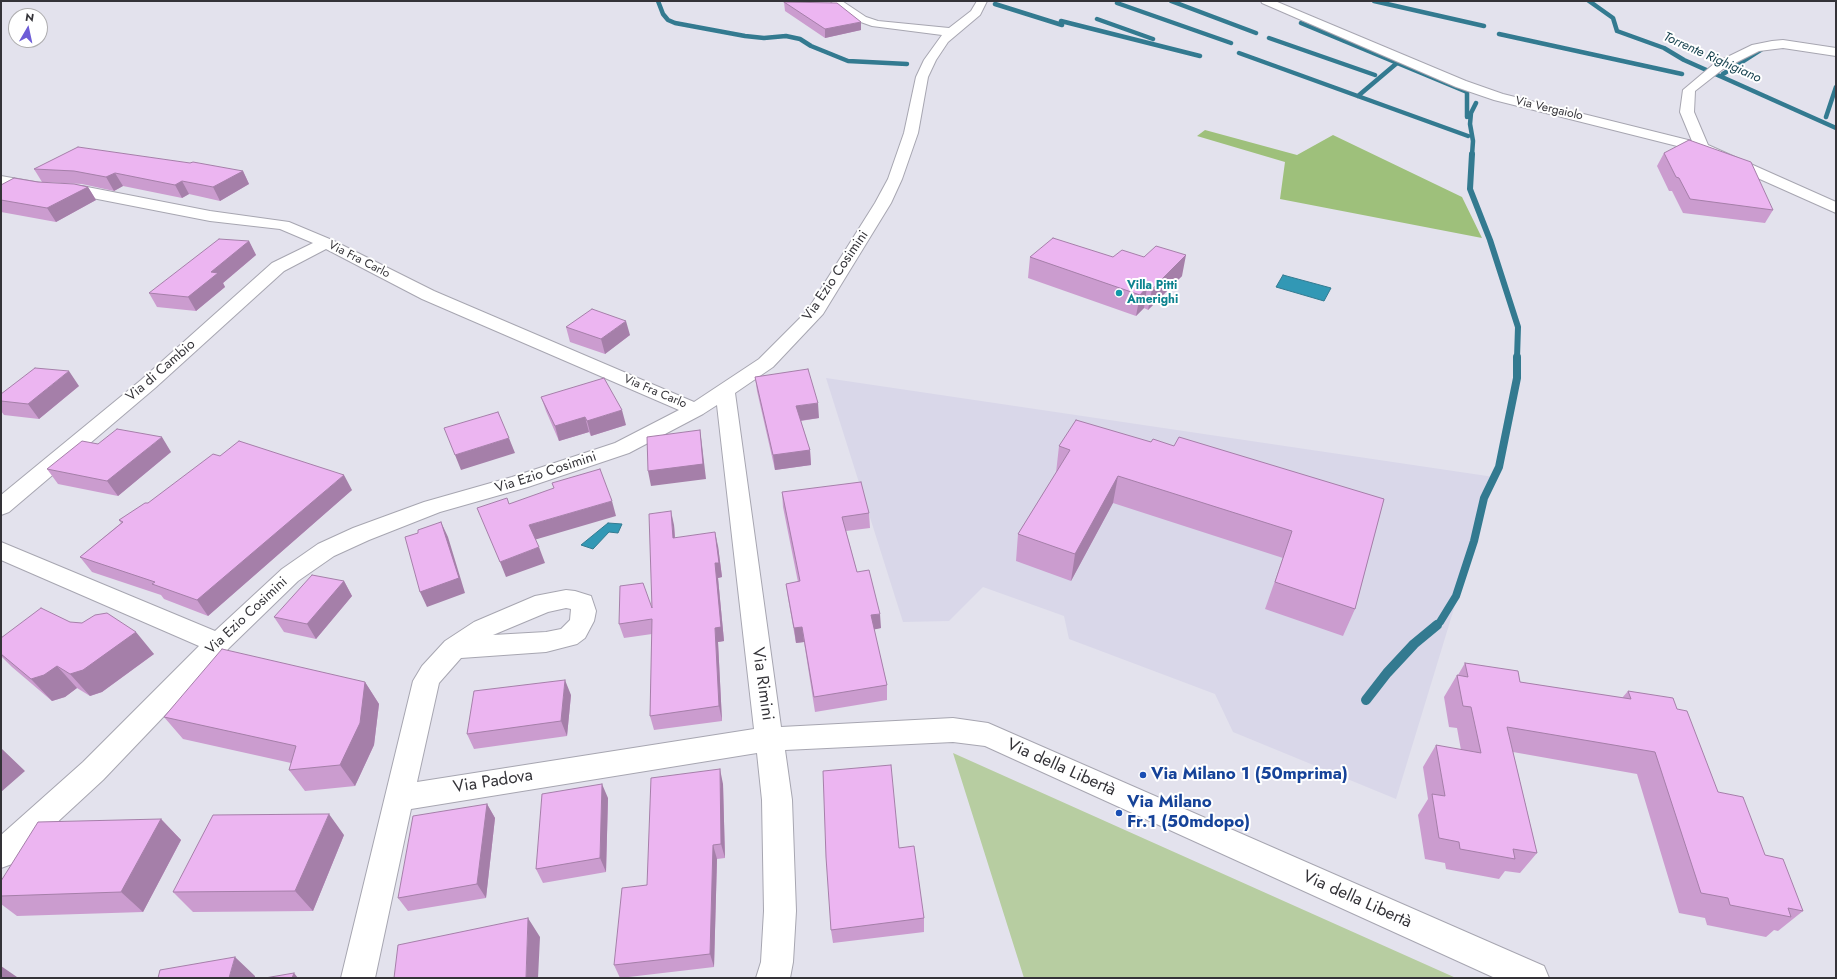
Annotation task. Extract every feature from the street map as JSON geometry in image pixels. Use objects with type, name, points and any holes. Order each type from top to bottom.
[{"type":"street","points":[[835,1],[862,19],[876,24],[950,32]]},
{"type":"street","name":"Via Ezio Cosimini","points":[[1,854],[93,771],[218,643],[290,575],[326,550],[361,534],[432,507],[520,482],[622,448],[696,410],[766,363],[814,314],[883,203],[895,179],[911,133],[922,76],[930,60],[950,32],[976,13],[982,1]]},
{"type":"street","name":"Via Vergaiolo","points":[[1266,1],[1461,84],[1499,97],[1616,125],[1702,148],[1836,208]]},
{"type":"street","points":[[1702,148],[1687,112],[1689,90],[1719,66],[1756,48],[1772,45],[1789,45],[1836,52]]},
{"type":"street","name":"Via Fra Carlo","points":[[1,181],[46,189],[82,191],[210,216],[282,225],[326,243],[428,295],[696,410]]},
{"type":"street","name":"Via di Cambio","points":[[1,507],[148,384],[278,267],[326,243]]},
{"type":"street","name":"Via Rimini","points":[[725,391],[776,800],[780,911],[777,962],[773,978]]},
{"type":"street","points":[[1,550],[218,643]]},
{"type":"street","points":[[358,978],[426,681],[431,672],[454,648]]},
{"type":"street","name":"Via della Libertà","points":[[769,739],[953,730],[988,734],[1532,978]]},
{"type":"street","name":"Via Padova","points":[[399,798],[769,739]]},
{"type":"shaded area","points":[[826,378],[1494,477],[1396,799],[1233,732],[1215,694],[1069,639],[1064,616],[983,587],[949,621],[903,622]]},
{"type":"green space","points":[[1205,130],[1297,155],[1333,135],[1462,197],[1482,238],[1280,199],[1285,162],[1197,136]]},
{"type":"green space","points":[[953,753],[1145,839],[1456,978],[1024,978]]},
{"type":"water","points":[[1283,275],[1331,288],[1324,301],[1276,287]]},
{"type":"water","points":[[608,523],[622,524],[618,533],[609,532],[593,549],[581,545]]},
{"type":"building","points":[[784,2],[837,3],[861,22],[825,29]]},
{"type":"building","points":[[1689,140],[1751,162],[1773,210],[1690,199],[1679,178],[1676,177],[1664,153]]},
{"type":"building","points":[[78,147],[190,163],[193,162],[243,171],[213,187],[182,181],[175,185],[115,173],[106,177],[74,171],[34,169]]},
{"type":"building","points":[[14,178],[38,182],[74,184],[88,187],[47,208],[1,200],[1,185]]},
{"type":"building","points":[[1053,238],[1113,257],[1122,250],[1144,257],[1156,246],[1186,255],[1152,289],[1147,287],[1140,295],[1030,257]]},
{"type":"building","points":[[219,239],[249,241],[211,272],[218,273],[188,297],[149,293]]},
{"type":"building","points":[[592,309],[626,321],[601,339],[566,327]]},
{"type":"building","points":[[35,368],[69,371],[28,404],[1,401],[1,394]]},
{"type":"building","points":[[808,369],[818,403],[796,406],[810,450],[773,455],[755,377]]},
{"type":"building","points":[[604,378],[622,410],[587,421],[585,417],[555,426],[541,397]]},
{"type":"building","points":[[498,412],[509,438],[455,455],[444,428]]},
{"type":"building","points":[[1076,420],[1151,442],[1153,439],[1174,446],[1179,437],[1384,499],[1355,609],[1275,582],[1292,531],[1118,476],[1075,554],[1018,534],[1070,450],[1059,446]]},
{"type":"building","points":[[117,429],[162,437],[107,481],[47,469],[82,441],[98,444]]},
{"type":"building","points":[[700,430],[703,464],[648,471],[647,437]]},
{"type":"building","points":[[239,441],[344,475],[197,600],[152,584],[155,582],[80,557],[123,522],[119,520],[145,503],[148,503],[213,454],[220,456]]},
{"type":"building","points":[[600,469],[612,501],[529,525],[539,547],[500,562],[477,508],[507,498],[509,504],[554,488],[552,483]]},
{"type":"building","points":[[861,482],[869,513],[842,517],[857,572],[869,570],[880,614],[871,615],[887,685],[814,697],[802,627],[794,628],[786,584],[800,581],[782,492]]},
{"type":"building","points":[[671,511],[673,538],[715,532],[719,563],[715,563],[721,627],[715,628],[719,706],[650,716],[652,619],[619,624],[620,586],[643,583],[652,608],[649,514]]},
{"type":"building","points":[[441,522],[459,578],[420,592],[405,537],[418,533],[418,530]]},
{"type":"building","points":[[312,575],[344,581],[307,624],[274,617]]},
{"type":"building","points":[[41,608],[70,622],[82,623],[95,615],[107,613],[136,632],[83,670],[70,674],[57,666],[44,675],[31,679],[1,654],[1,638]]},
{"type":"building","points":[[222,649],[365,682],[360,723],[340,765],[289,770],[296,746],[164,717]]},
{"type":"building","points":[[1465,663],[1518,671],[1520,682],[1631,699],[1628,691],[1673,698],[1677,709],[1687,711],[1718,792],[1743,797],[1765,855],[1783,859],[1803,911],[1788,908],[1791,917],[1730,905],[1728,898],[1701,893],[1655,752],[1507,727],[1537,853],[1513,849],[1515,859],[1460,849],[1459,842],[1439,838],[1432,794],[1445,796],[1436,745],[1481,753],[1471,707],[1463,706],[1457,675],[1468,677]]},
{"type":"building","points":[[565,680],[561,721],[467,734],[474,691]]},
{"type":"building","points":[[891,765],[899,848],[914,846],[924,918],[831,930],[826,857],[823,771]]},
{"type":"building","points":[[720,769],[721,844],[713,845],[710,954],[614,965],[622,888],[647,885],[651,778]]},
{"type":"building","points":[[602,784],[600,858],[536,869],[542,794]]},
{"type":"building","points":[[487,804],[477,884],[398,898],[413,816]]},
{"type":"building","points":[[329,814],[295,891],[173,892],[213,815]]},
{"type":"building","points":[[161,819],[121,892],[1,896],[1,881],[38,822]]},
{"type":"building","points":[[528,918],[526,978],[394,978],[398,945]]},
{"type":"building","points":[[235,957],[229,978],[158,978],[160,970]]},
{"type":"building","points":[[294,973],[292,978],[265,978]]},
{"type":"waterway","points":[[658,1],[663,14],[668,20],[675,23],[745,36],[764,38],[786,36],[800,39],[811,46],[848,61],[907,64]]},
{"type":"waterway","points":[[1171,1],[1256,33]]},
{"type":"waterway","points":[[1374,1],[1484,26]]},
{"type":"waterway","name":"Torrente Righigiano","points":[[1589,1],[1613,18],[1617,31],[1664,48],[1684,60],[1836,128]]},
{"type":"waterway","points":[[1117,3],[1231,43]]},
{"type":"waterway","points":[[995,4],[1062,25]]},
{"type":"waterway","points":[[1097,19],[1153,39]]},
{"type":"waterway","points":[[1061,21],[1200,56]]},
{"type":"waterway","points":[[1301,23],[1467,92],[1467,117]]},
{"type":"waterway","points":[[1499,34],[1682,74]]},
{"type":"waterway","points":[[1269,38],[1375,75]]},
{"type":"waterway","points":[[1723,74],[1762,49]]},
{"type":"waterway","points":[[1239,53],[1468,136]]},
{"type":"waterway","points":[[1358,96],[1397,63]]},
{"type":"waterway","points":[[1826,117],[1836,87]]},
{"type":"waterway","points":[[1472,155],[1473,141],[1470,124],[1471,113],[1476,103]]},
{"type":"waterway","points":[[1472,154],[1470,189],[1490,240],[1518,327],[1517,358]]},
{"type":"waterway","points":[[1435,626],[1440,622],[1456,596],[1474,541],[1484,498],[1499,467],[1517,378],[1517,358]]},
{"type":"waterway","points":[[1366,700],[1387,673],[1414,644],[1437,625]]},
{"type":"place","name":"Villa Pitti Amerighi","points":[[1119,293]]},
{"type":"place","name":"Via Milano 1 (50mprima)","points":[[1143,775]]},
{"type":"place","name":"Via Milano Fr.1 (50mdopo)","points":[[1119,813]]}]
